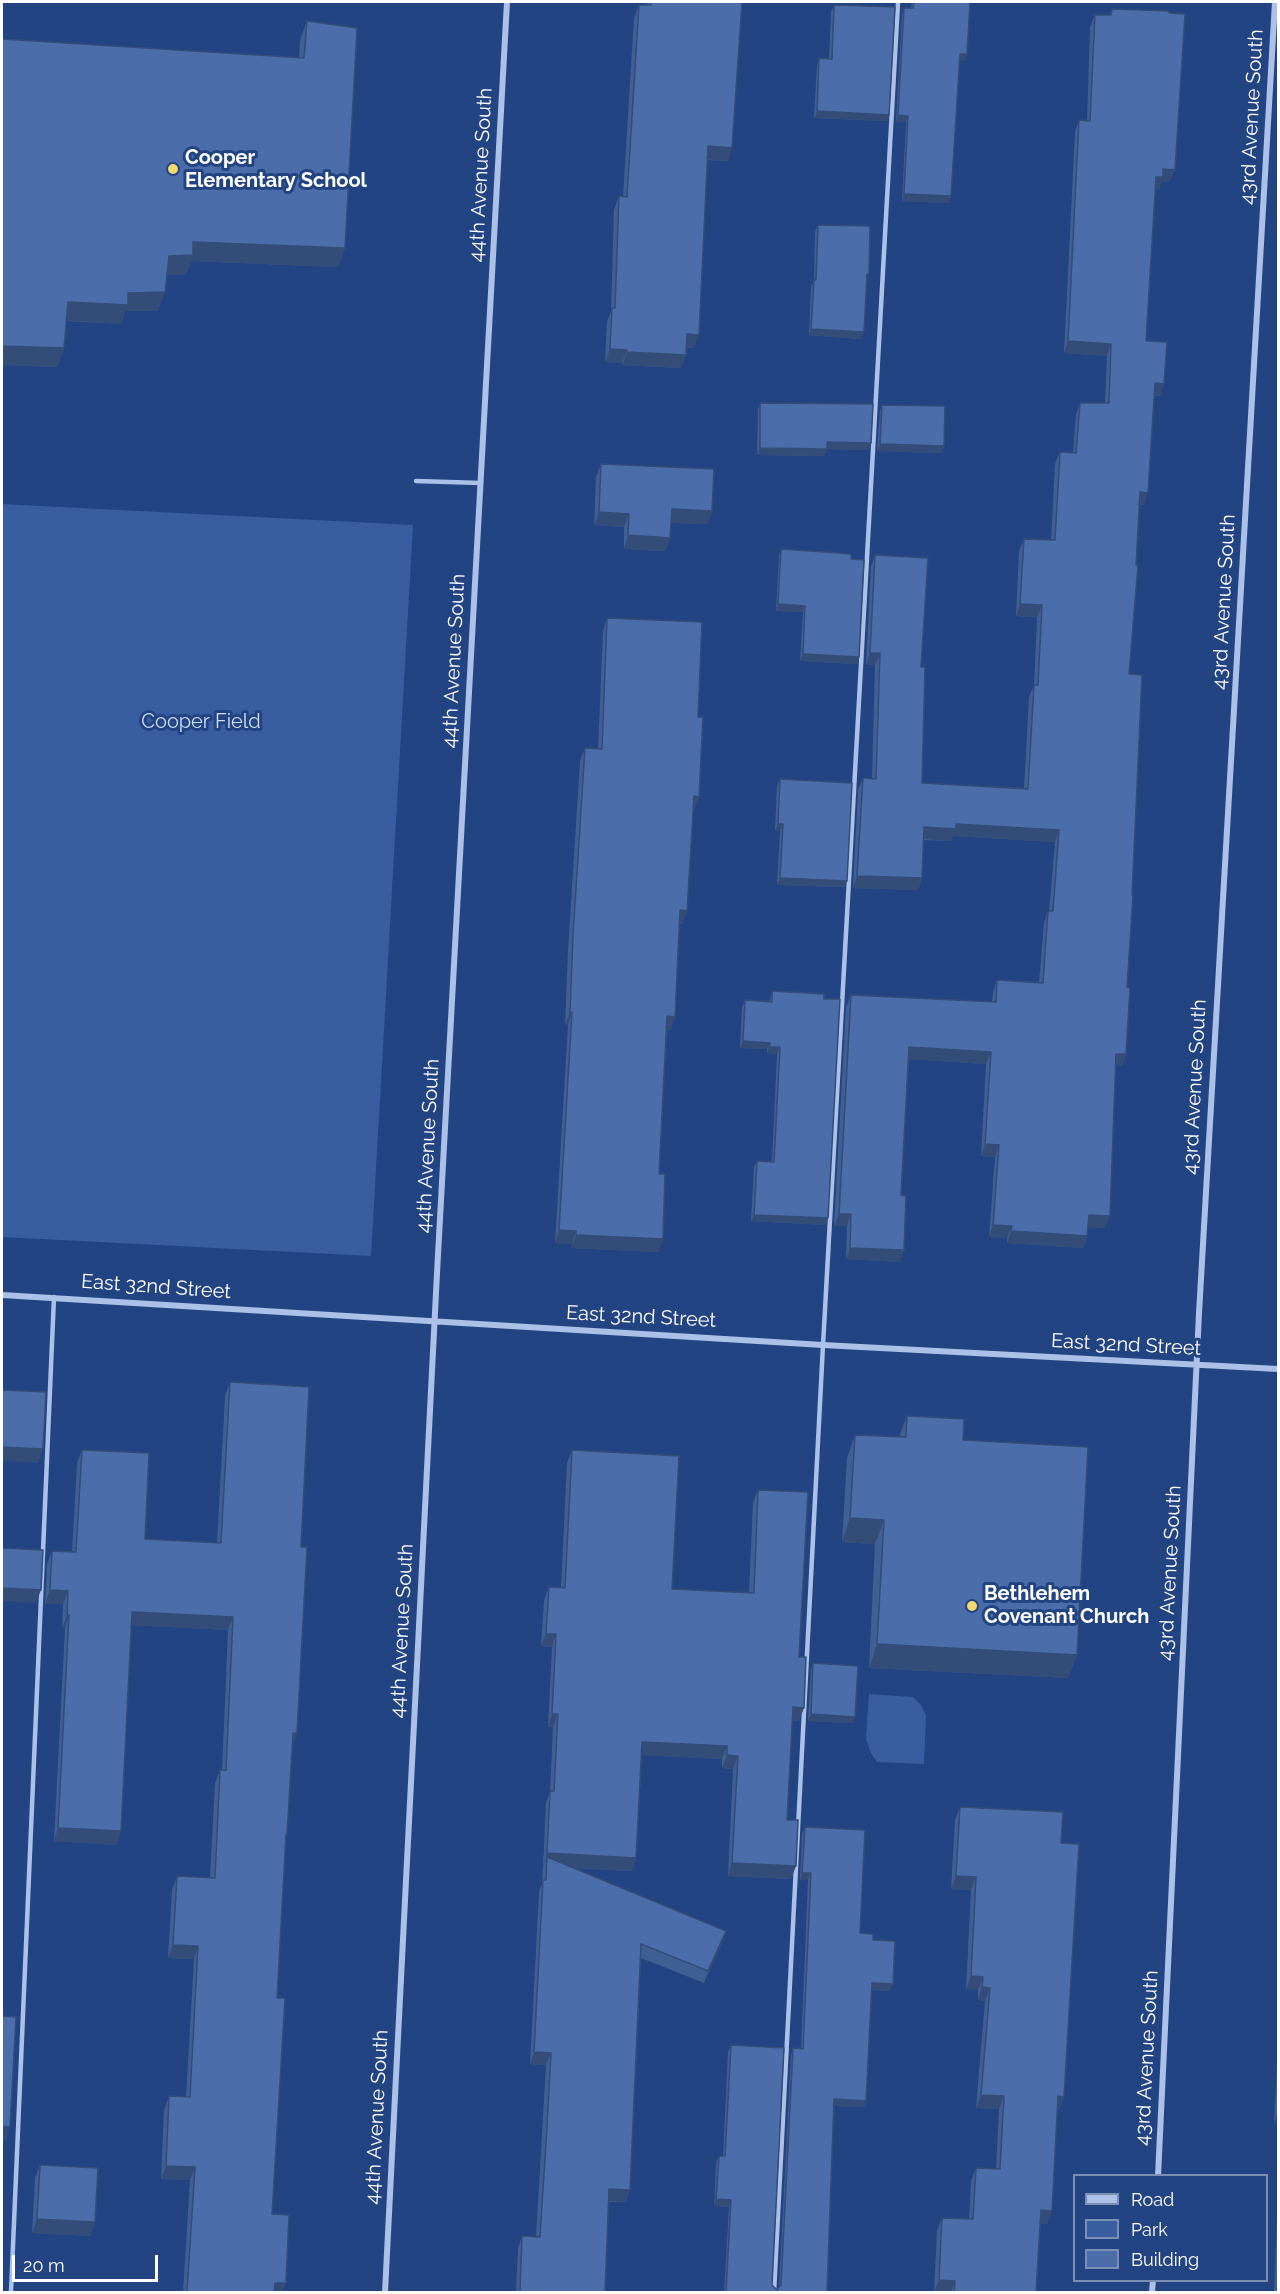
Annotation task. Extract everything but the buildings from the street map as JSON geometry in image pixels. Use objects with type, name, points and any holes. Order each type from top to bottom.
[{"type":"street","name":"44th Avenue South","points":[[385,2292],[507,2]]},
{"type":"street","name":"43rd Avenue South","points":[[1158,2174],[1196,1365],[1275,2]]},
{"type":"street","name":"East 32nd Street","points":[[2,1295],[823,1345],[1278,1369]]},
{"type":"lane","points":[[774,2292],[823,1345],[898,2]]},
{"type":"lane","points":[[416,481],[481,483]]},
{"type":"lane","points":[[10,2292],[54,1297]]},
{"type":"green space","name":"Cooper Field","points":[[2,504],[413,525],[371,1256],[2,1237]]},
{"type":"green space","points":[[869,1694],[913,1697],[921,1705],[926,1715],[924,1764],[877,1762],[866,1739]]},
{"type":"place","name":"Cooper Elementary School","points":[[173,169]]},
{"type":"place","name":"Bethlehem Covenant Church","points":[[972,1606]]}]
